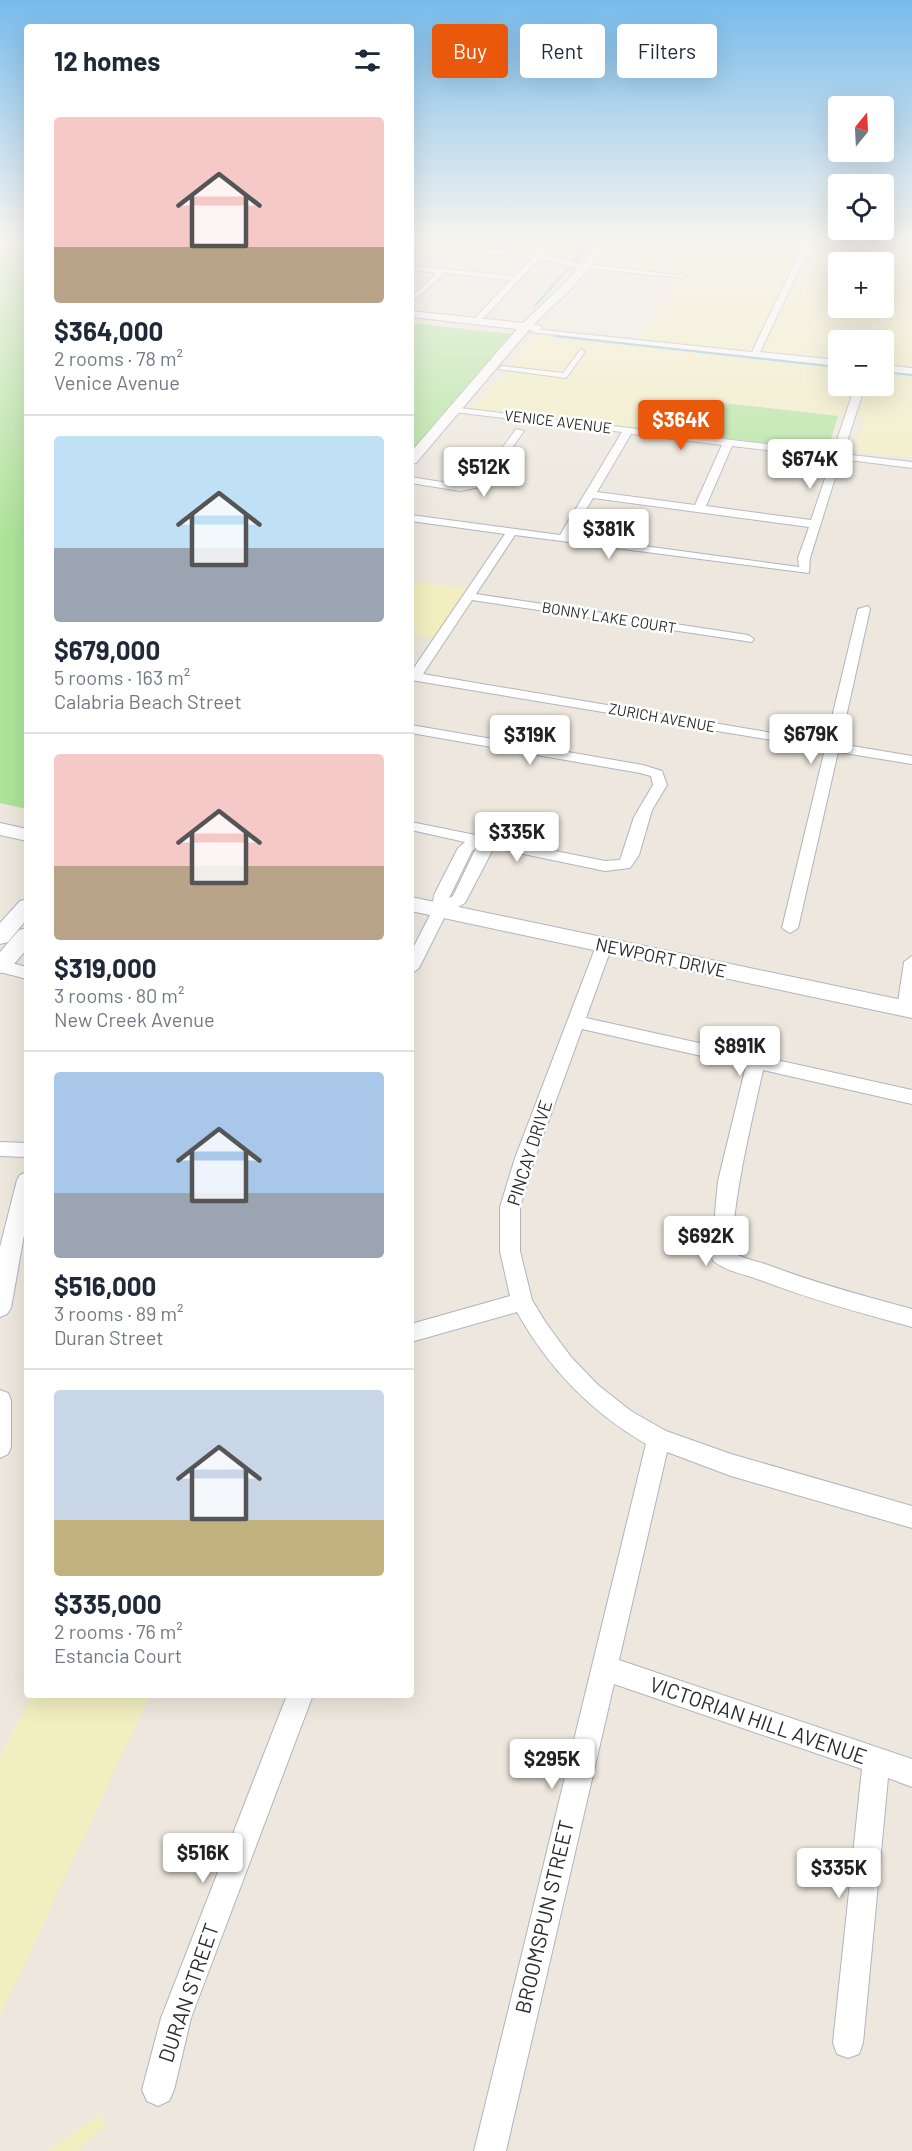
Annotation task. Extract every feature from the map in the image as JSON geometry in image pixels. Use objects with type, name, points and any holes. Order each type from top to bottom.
[{"type":"main road","points":[[414,474],[460,410],[523,337]]},
{"type":"main road","points":[[414,457],[502,369],[524,337]]},
{"type":"main road","points":[[0,812],[24,817]]},
{"type":"main road","points":[[0,829],[24,834]]},
{"type":"main road","name":"NEWPORT DRIVE","points":[[414,905],[909,1009]]},
{"type":"main road","points":[[0,937],[24,909]]},
{"type":"main road","points":[[0,966],[24,938]]},
{"type":"street","points":[[604,337],[828,362]]},
{"type":"street","points":[[755,354],[763,337]]},
{"type":"street","points":[[502,369],[566,375],[581,352]]},
{"type":"street","points":[[894,369],[912,371]]},
{"type":"street","points":[[414,518],[805,572],[804,558],[835,456],[856,396]]},
{"type":"street","name":"VENICE AVENUE","points":[[460,410],[912,465]]},
{"type":"street","points":[[563,539],[628,430]]},
{"type":"street","points":[[414,479],[460,488],[481,484],[519,431]]},
{"type":"street","points":[[699,509],[728,443]]},
{"type":"street","points":[[590,494],[814,524]]},
{"type":"street","points":[[414,675],[512,532]]},
{"type":"street","name":"BONNY LAKE COURT","points":[[470,596],[748,639]]},
{"type":"street","points":[[790,928],[864,609]]},
{"type":"street","name":"ZURICH AVENUE","points":[[414,676],[912,760]]},
{"type":"street","points":[[414,730],[643,769],[657,774],[660,784],[652,794],[634,839],[634,854],[625,864],[605,866],[414,827]]},
{"type":"street","points":[[414,962],[440,911],[459,899],[484,851],[480,839]]},
{"type":"street","name":"PINCAY DRIVE","points":[[604,946],[525,1158],[510,1207],[510,1251],[522,1302],[538,1330],[563,1364],[590,1392],[623,1418],[659,1439],[722,1462],[912,1517]]},
{"type":"street","points":[[909,1009],[912,962]]},
{"type":"street","points":[[0,966],[24,972]]},
{"type":"street","points":[[576,1022],[912,1097]]},
{"type":"street","points":[[756,1062],[728,1181],[724,1224],[717,1239],[720,1255],[736,1266],[757,1270],[820,1294],[912,1318]]},
{"type":"street","points":[[0,1149],[24,1150]]},
{"type":"street","points":[[0,1308],[11,1242],[24,1192]]},
{"type":"street","points":[[414,1332],[522,1302]]},
{"type":"street","points":[[0,1400],[0,1447]]},
{"type":"street","name":"BROOMSPUN STREET","points":[[490,2151],[659,1439]]},
{"type":"street","name":"VICTORIAN HILL AVENUE","points":[[604,1668],[912,1773]]},
{"type":"street","name":"DURAN STREET","points":[[158,2090],[176,2018],[299,1698]]},
{"type":"street","points":[[848,2043],[876,1761]]},
{"type":"green space","points":[[0,337],[24,337],[24,808],[0,803]]},
{"type":"green space","points":[[414,337],[508,337],[414,453]]},
{"type":"green space","points":[[724,403],[838,416],[828,448],[821,450],[709,436]]},
{"type":"sand","points":[[535,337],[581,337],[636,343],[640,337],[828,337],[828,396],[894,396],[894,337],[912,337],[912,458],[854,451],[864,418],[724,403],[709,436],[472,409]]},
{"type":"sand","points":[[414,581],[468,589],[435,638],[414,634]]},
{"type":"sand","points":[[30,1698],[149,1698],[0,2017],[0,1757]]},
{"type":"sand","points":[[101,2114],[104,2127],[77,2151],[47,2151]]},
{"type":"waterway","points":[[568,337],[828,366]]},
{"type":"waterway","points":[[894,373],[912,375]]}]
